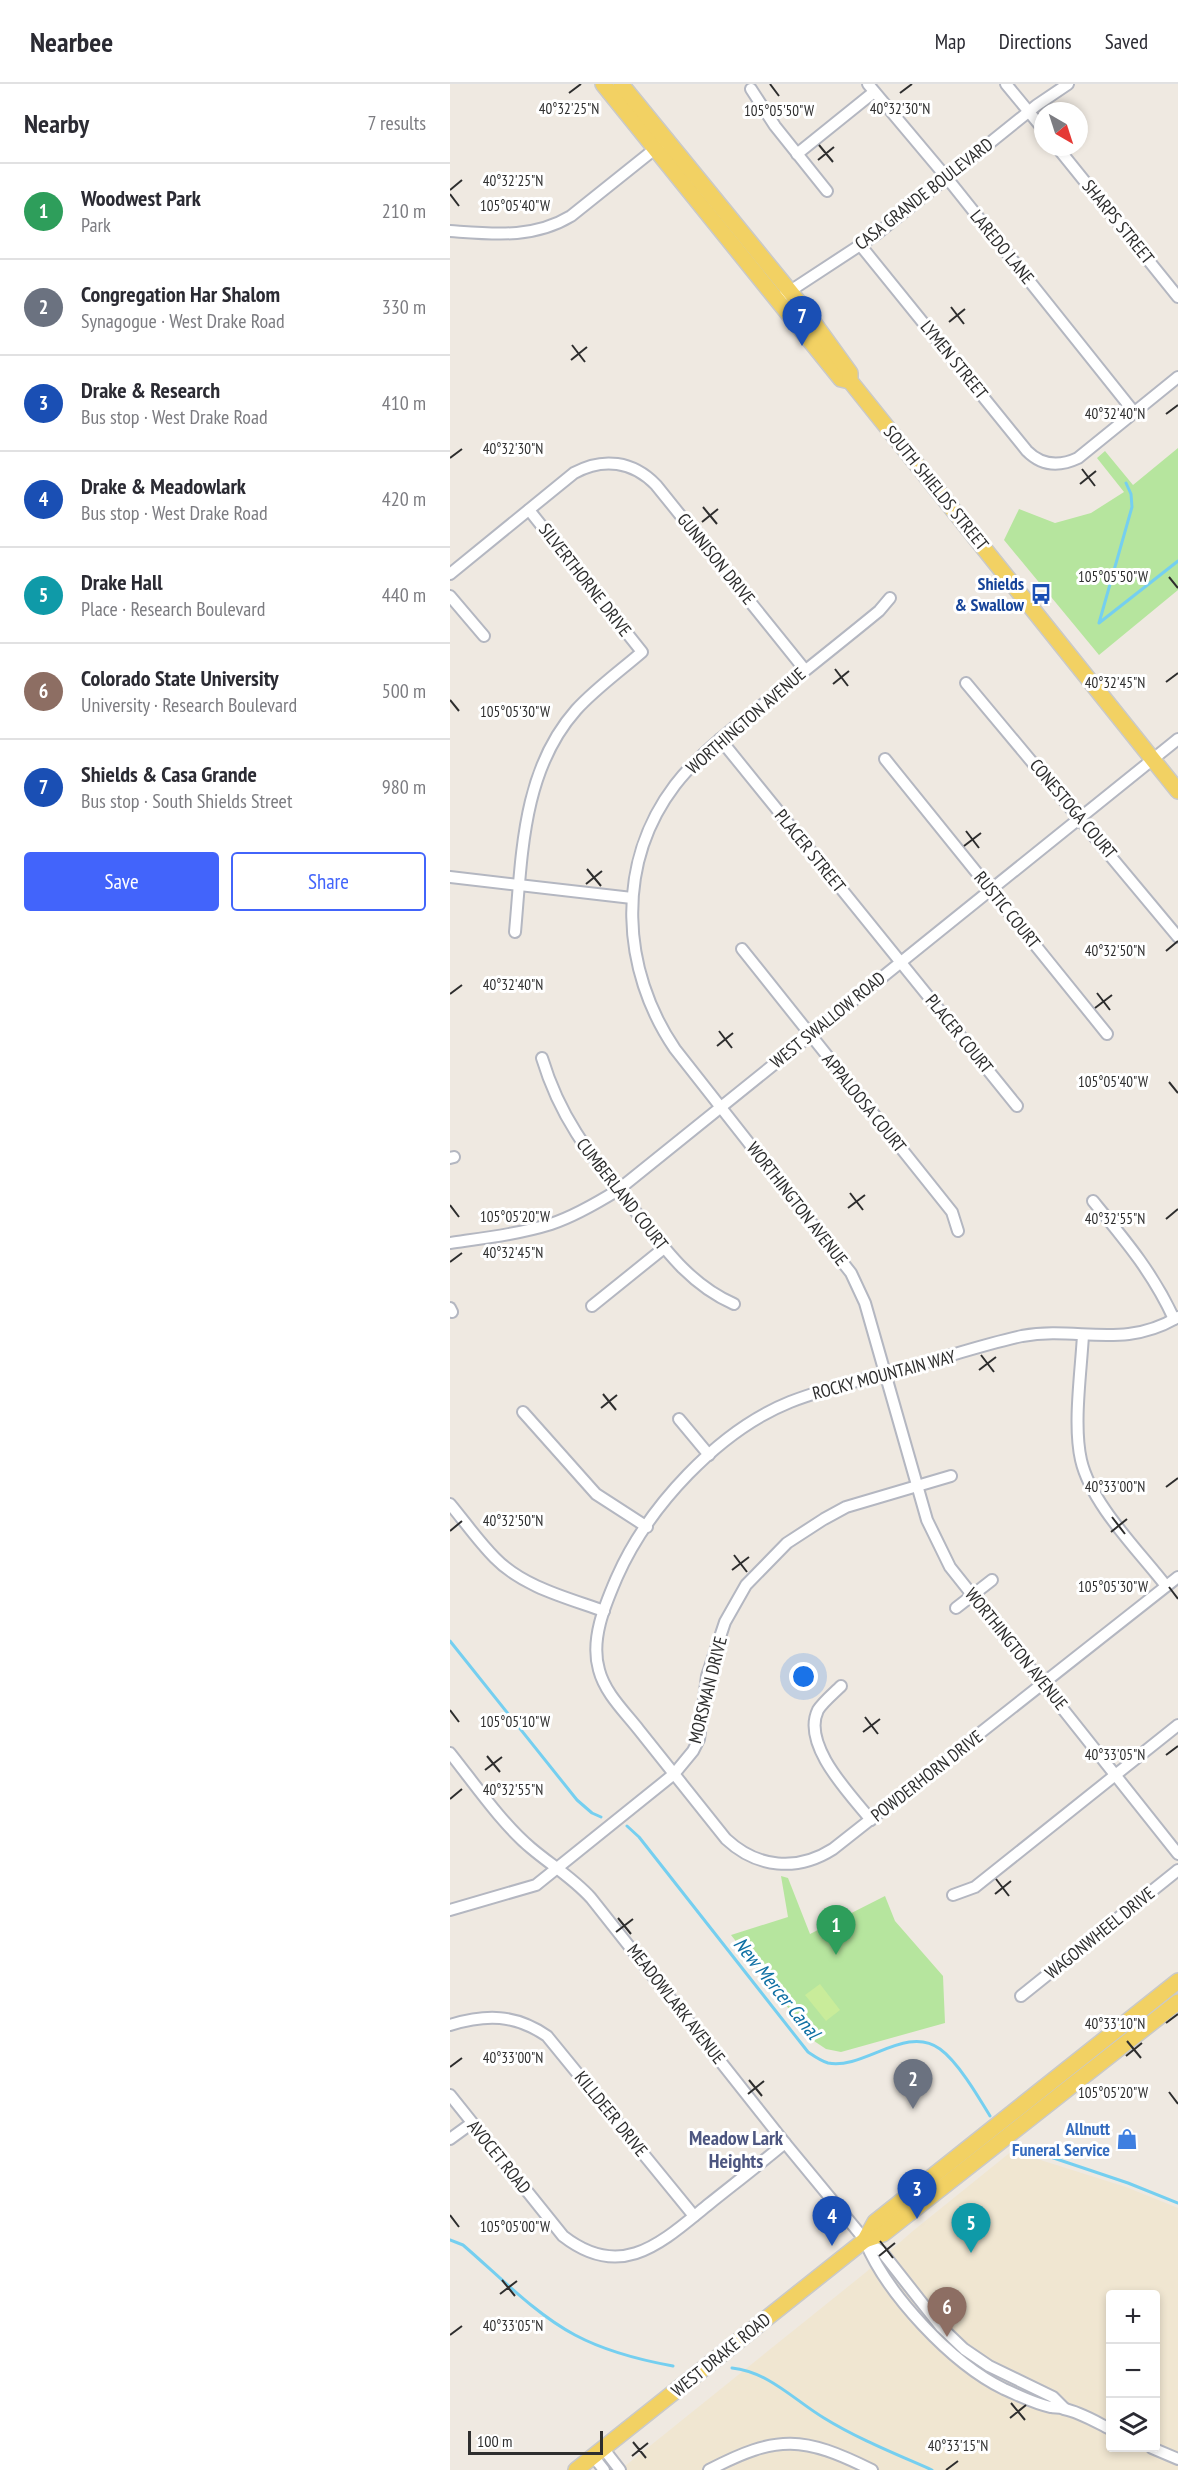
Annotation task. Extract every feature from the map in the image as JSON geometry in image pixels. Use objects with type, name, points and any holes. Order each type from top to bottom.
[{"type":"main road","name":"SOUTH SHIELDS STREET","points":[[603,84],[661,145],[850,373],[850,381],[1178,791]]},
{"type":"main road","name":"SOUTH SHIELDS STREET","points":[[621,84],[661,145]]},
{"type":"main road","name":"WEST DRAKE ROAD","points":[[865,2240],[875,2222],[1178,1981]]},
{"type":"main road","name":"WEST DRAKE ROAD","points":[[576,2470],[865,2240],[883,2234],[1178,2002]]},
{"type":"main road","points":[[968,2167],[982,2149],[981,2137]]},
{"type":"street","points":[[1006,84],[1034,118]]},
{"type":"street","name":"CASA GRANDE BOULEVARD","points":[[784,296],[861,246],[1029,112],[1068,84]]},
{"type":"street","points":[[797,154],[871,88]]},
{"type":"street","name":"LAREDO LANE","points":[[871,88],[947,178],[1134,412]]},
{"type":"street","points":[[751,89],[775,126],[826,191]]},
{"type":"street","points":[[450,231],[501,235],[534,232],[556,225],[571,216],[661,145]]},
{"type":"street","name":"SHARPS STREET","points":[[1064,156],[1178,297]]},
{"type":"street","name":"LYMEN STREET","points":[[861,246],[1027,451],[1038,460],[1054,464],[1078,458],[1134,412]]},
{"type":"street","points":[[1134,412],[1178,377]]},
{"type":"street","name":"GUNNISON DRIVE","points":[[450,574],[574,473],[617,458],[639,471],[656,485],[805,670]]},
{"type":"street","name":"SILVERTHORNE DRIVE","points":[[515,932],[530,800],[548,753],[576,710],[642,652],[529,510]]},
{"type":"street","points":[[450,596],[484,636]]},
{"type":"street","name":"WORTHINGTON AVENUE","points":[[890,598],[879,611],[720,740],[689,768],[663,802],[638,862],[632,898],[633,950],[641,982],[653,1013],[675,1049],[851,1273],[865,1303],[927,1520],[950,1567],[1178,1854]]},
{"type":"street","name":"CONESTOGA COURT","points":[[966,683],[1178,937]]},
{"type":"street","name":"WEST SWALLOW ROAD","points":[[450,1243],[504,1235],[551,1224],[592,1206],[618,1190],[1178,739]]},
{"type":"street","name":"PLACER STREET","points":[[720,740],[901,962]]},
{"type":"street","name":"RUSTIC COURT","points":[[885,759],[1107,1034]]},
{"type":"street","points":[[450,877],[632,898]]},
{"type":"street","name":"APPALOOSA COURT","points":[[742,949],[952,1212],[958,1231]]},
{"type":"street","name":"PLACER COURT","points":[[901,962],[1017,1106]]},
{"type":"street","name":"CUMBERLAND COURT","points":[[542,1058],[555,1097],[575,1135],[664,1248],[697,1283],[734,1304]]},
{"type":"street","points":[[1093,1201],[1147,1269],[1176,1318]]},
{"type":"street","points":[[592,1306],[664,1248]]},
{"type":"street","name":"ROCKY MOUNTAIN WAY","points":[[674,1774],[606,1688],[596,1656],[596,1643],[604,1611],[623,1564],[675,1489],[709,1455],[745,1426],[788,1403],[885,1374],[1023,1336],[1100,1337],[1131,1334],[1176,1318]]},
{"type":"street","points":[[1083,1335],[1079,1443],[1085,1473],[1103,1506],[1166,1587]]},
{"type":"street","points":[[523,1412],[596,1494],[647,1527]]},
{"type":"street","points":[[679,1419],[709,1455]]},
{"type":"street","name":"MORSMAN DRIVE","points":[[450,1910],[536,1885],[674,1774],[693,1751],[699,1739],[707,1676],[725,1622],[741,1593],[761,1568],[787,1543],[824,1519],[856,1504],[951,1476]]},
{"type":"street","points":[[450,1504],[496,1560],[513,1572],[548,1591],[604,1611]]},
{"type":"street","name":"POWDERHORN DRIVE","points":[[674,1774],[726,1839],[746,1855],[769,1863],[789,1865],[816,1859],[872,1820],[1178,1577]]},
{"type":"street","points":[[956,1608],[992,1580]]},
{"type":"street","points":[[841,1686],[819,1709],[815,1728],[817,1743],[829,1767],[872,1820]]},
{"type":"street","points":[[952,1895],[975,1887],[1178,1725]]},
{"type":"street","name":"MEADOWLARK AVENUE","points":[[450,1753],[517,1834],[530,1847],[577,1882],[591,1898],[865,2240],[874,2262],[912,2312],[938,2341],[983,2378],[1049,2407],[1065,2409],[1106,2427]]},
{"type":"street","name":"WAGONWHEEL DRIVE","points":[[1021,1996],[1178,1870]]},
{"type":"street","name":"KILLDEER DRIVE","points":[[450,2025],[470,2019],[494,2016],[523,2022],[547,2036],[694,2216]]},
{"type":"street","name":"AVOCET ROAD","points":[[450,2095],[557,2230],[583,2249],[609,2256],[644,2252],[660,2243],[785,2143]]},
{"type":"street","points":[[450,2139],[472,2123]]},
{"type":"street","points":[[710,2470],[741,2454],[779,2444],[818,2447],[872,2470]]},
{"type":"street","points":[[1160,2451],[1178,2459]]},
{"type":"street","points":[[598,2452],[604,2470]]},
{"type":"street","points":[[598,2452],[620,2470]]},
{"type":"shaded area","points":[[1012,2151],[1126,2187],[1178,2208],[1178,2470],[620,2470],[865,2273]]},
{"type":"green space","points":[[1178,448],[1178,590],[1099,655],[1004,540],[1019,509],[1055,523],[1091,513],[1124,492],[1097,458],[1105,451],[1133,485]]},
{"type":"green space","points":[[781,1876],[788,1878],[810,1934],[885,1896],[895,1921],[943,1976],[945,2023],[841,2052],[826,2049],[814,2041],[731,1935],[788,1917]]},
{"type":"green space","points":[[820,1984],[840,2010],[826,2021],[805,1995]]},
{"type":"waterway","points":[[1126,483],[1131,494],[1132,507],[1099,623],[1178,561]]},
{"type":"waterway","name":"New Mercer Canal","points":[[450,1641],[577,1800],[592,1813],[601,1817]]},
{"type":"waterway","name":"New Mercer Canal","points":[[627,1826],[639,1837],[808,2052],[828,2063],[842,2063],[899,2044],[927,2043],[940,2049],[954,2062],[990,2116]]},
{"type":"waterway","name":"New Mercer Canal","points":[[1015,2145],[1128,2183],[1178,2203]]},
{"type":"waterway","points":[[450,2240],[463,2245],[531,2305],[575,2335],[623,2354],[673,2366]]},
{"type":"waterway","points":[[732,2368],[758,2375],[837,2426],[932,2470]]},
{"type":"place","name":"Shields & Casa Grande","points":[[802,346]]},
{"type":"place","name":"Shields & Swallow","points":[[1041,594]]},
{"type":"place","name":"Woodwest Park","points":[[836,1955]]},
{"type":"place","name":"Congregation Har Shalom","points":[[913,2109]]},
{"type":"place","name":"Allnutt Funeral Service","points":[[1127,2139]]},
{"type":"place","name":"Drake & Research","points":[[917,2219]]},
{"type":"place","name":"Drake & Meadowlark","points":[[832,2246]]},
{"type":"place","name":"Drake Hall","points":[[971,2253]]},
{"type":"place","name":"Colorado State University","points":[[947,2337]]},
{"type":"district","name":"Meadow Lark Heights","points":[[736,2150]]}]
